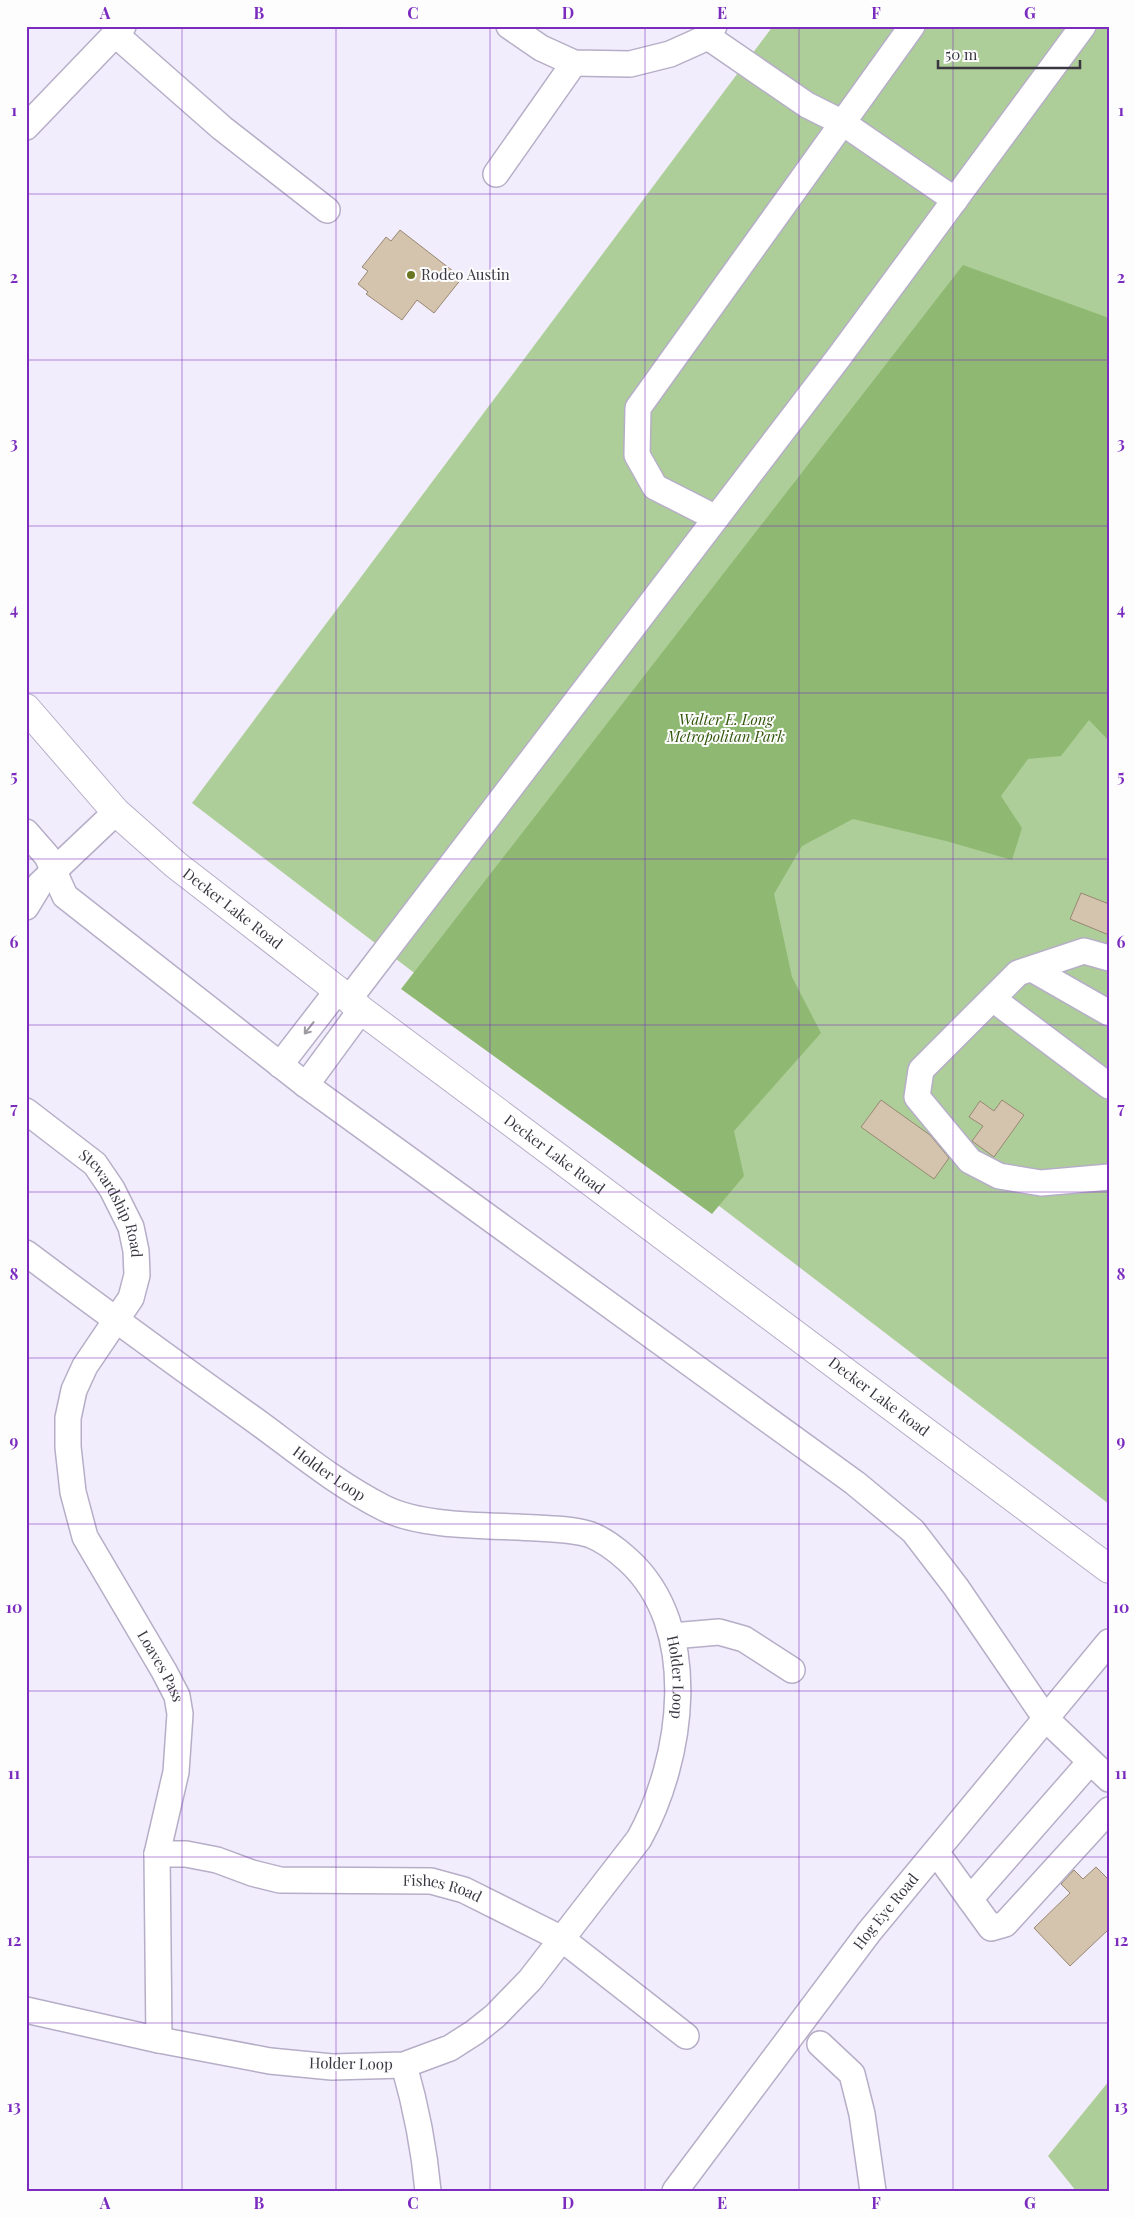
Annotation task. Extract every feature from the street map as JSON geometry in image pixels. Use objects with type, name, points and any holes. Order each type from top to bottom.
[{"type":"main road","name":"Decker Lake Road","points":[[26,708],[116,812],[176,865],[350,1000],[1109,1569]]},
{"type":"street","points":[[509,26],[541,48],[574,63],[630,64],[670,54],[711,32],[807,105],[843,123],[954,200]]},
{"type":"street","points":[[716,518],[655,486],[637,455],[638,408],[912,26]]},
{"type":"street","points":[[306,1085],[350,1000],[716,518],[1083,26]]},
{"type":"street","points":[[26,127],[119,30],[222,128],[327,210]]},
{"type":"street","points":[[496,174],[574,63]]},
{"type":"street","points":[[26,908],[40,884],[116,812]]},
{"type":"street","points":[[26,832],[47,856],[65,896],[306,1085],[854,1483],[913,1531],[956,1587],[1046,1719],[1109,1779]]},
{"type":"street","points":[[1109,958],[1084,951],[1018,973],[921,1070],[917,1096],[970,1161],[998,1176],[1040,1183],[1109,1177]]},
{"type":"street","points":[[1032,969],[1109,1013]]},
{"type":"street","points":[[992,999],[1109,1086]]},
{"type":"street","points":[[280,1065],[350,1000]]},
{"type":"street","name":"Stewardship Road","points":[[26,1111],[95,1164],[112,1190],[130,1227],[136,1251],[137,1275],[131,1298],[116,1320]]},
{"type":"street","name":"Holder Loop","points":[[26,1252],[116,1320],[341,1482],[385,1509],[416,1519],[439,1522],[564,1529],[591,1535],[616,1550],[643,1574],[660,1601],[672,1636],[678,1682],[675,1730],[666,1779],[652,1817],[639,1839],[530,1980],[495,2016],[450,2048],[404,2065],[332,2067],[270,2061],[159,2040],[26,2010]]},
{"type":"street","name":"Loaves Pass","points":[[116,1320],[85,1366],[74,1390],[68,1418],[68,1447],[73,1492],[85,1537],[177,1696],[180,1714],[176,1772],[157,1854],[159,2040]]},
{"type":"street","points":[[672,1636],[718,1632],[744,1639],[792,1670]]},
{"type":"street","name":"Hog Eye Road","points":[[675,2191],[869,1932],[1109,1642]]},
{"type":"street","points":[[970,1898],[1090,1762]]},
{"type":"street","points":[[936,1852],[991,1928],[1005,1924],[1109,1810]]},
{"type":"street","name":"Fishes Road","points":[[157,1854],[186,1854],[217,1860],[252,1873],[280,1880],[431,1881],[464,1890],[562,1939],[686,2036]]},
{"type":"street","points":[[820,2044],[852,2074],[862,2114],[873,2191]]},
{"type":"street","points":[[404,2065],[418,2118],[428,2191]]},
{"type":"green space","name":"Walter E. Long Metropolitan Park","points":[[773,26],[1109,26],[1109,1504],[192,803]]},
{"type":"green space","points":[[963,265],[1109,318],[1109,741],[1089,720],[1061,756],[1028,759],[1001,796],[1022,828],[1012,860],[946,841],[853,819],[802,846],[774,894],[792,977],[821,1033],[734,1131],[744,1176],[712,1214],[401,989]]},
{"type":"green space","points":[[1109,2081],[1109,2191],[1076,2191],[1048,2156]]},
{"type":"building","name":"Rodeo Austin","points":[[400,230],[462,278],[434,313],[417,300],[402,320],[366,294],[368,292],[358,284],[368,271],[362,267],[386,237],[391,241]]},
{"type":"building","points":[[1081,893],[1109,904],[1109,935],[1070,919]]},
{"type":"building","points":[[881,1100],[930,1135],[949,1158],[934,1179],[861,1127]]},
{"type":"building","points":[[1002,1100],[1024,1115],[994,1157],[972,1141],[983,1126],[969,1117],[980,1101],[994,1111]]},
{"type":"building","points":[[1096,1867],[1109,1880],[1109,1929],[1070,1966],[1034,1928],[1070,1893],[1061,1884],[1074,1870],[1083,1879]]},
{"type":"place","name":"Rodeo Austin","points":[[411,275]]}]
